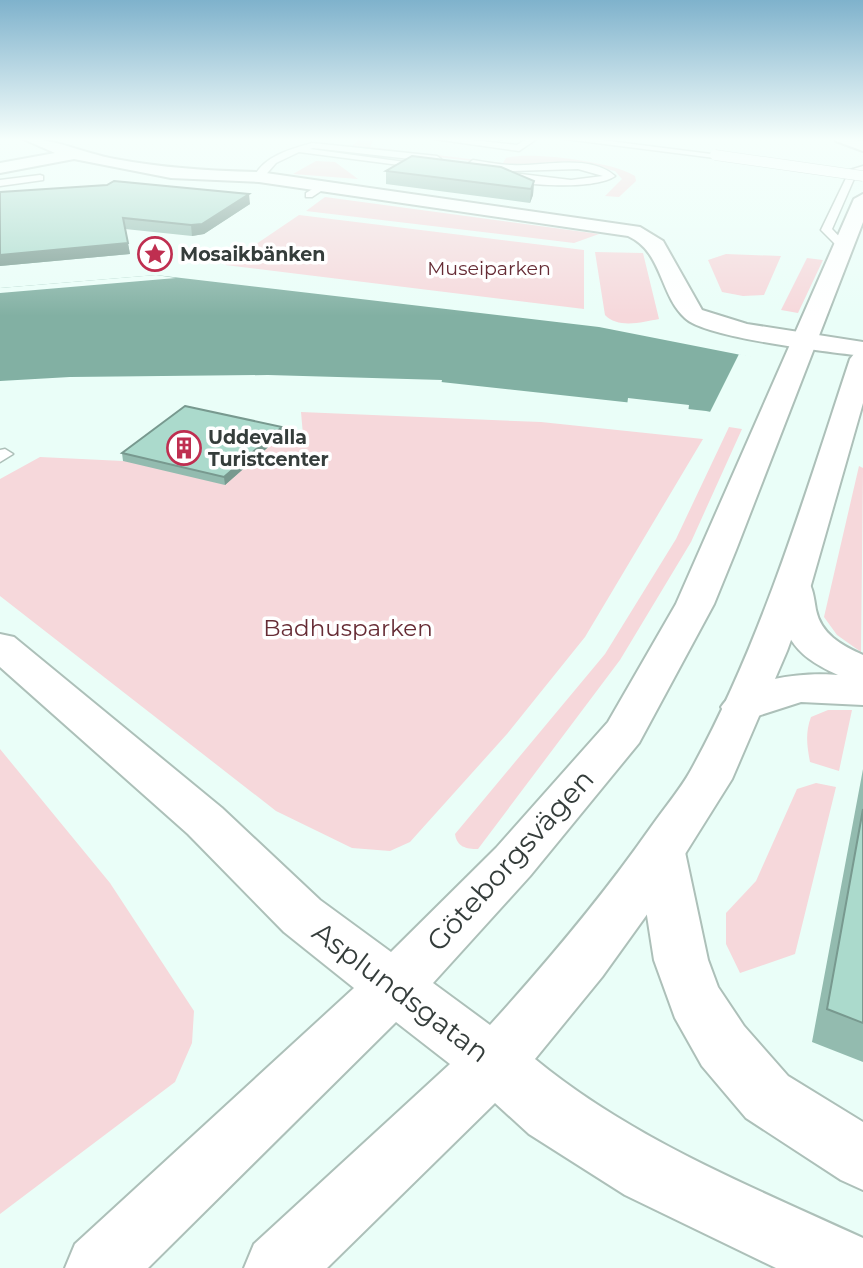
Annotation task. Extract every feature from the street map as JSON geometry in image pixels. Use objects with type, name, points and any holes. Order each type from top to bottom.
[{"type":"street","points":[[278,1268],[494,1063],[583,960],[709,779],[793,584],[861,361],[801,352],[695,316],[658,246],[641,233],[363,197]]},
{"type":"street","name":"Göteborgsvägen","points":[[99,1268],[394,987],[513,862],[624,732],[695,604],[863,200]]},
{"type":"street","points":[[793,584],[802,625],[823,651],[863,670]]},
{"type":"street","name":"Asplundsgatan","points":[[0,646],[205,821],[302,916],[494,1063],[551,1112],[648,1172],[850,1268]]},
{"type":"street","points":[[742,707],[778,691],[811,685],[863,691]]},
{"type":"street","points":[[660,852],[681,960],[695,1000],[723,1046],[767,1097],[863,1158]]},
{"type":"lane","points":[[841,197],[826,230],[844,247]]},
{"type":"green space","points":[[326,197],[599,234],[574,243],[306,211]]},
{"type":"green space","name":"Museiparken","points":[[299,215],[584,250],[584,309],[225,265]]},
{"type":"green space","points":[[595,252],[643,253],[659,319],[624,323],[605,315]]},
{"type":"green space","points":[[726,254],[781,256],[764,295],[743,296],[722,292],[708,260]]},
{"type":"green space","points":[[807,258],[823,260],[798,313],[781,310]]},
{"type":"green space","name":"Badhusparken","points":[[301,412],[541,422],[703,439],[585,637],[507,734],[410,842],[390,851],[352,848],[276,811],[0,596],[0,479],[40,457],[123,461],[283,434],[303,435]]},
{"type":"green space","points":[[729,427],[742,429],[691,542],[620,660],[478,849],[463,846],[455,834],[605,654],[676,539]]},
{"type":"green space","points":[[859,466],[863,468],[861,652],[837,635],[824,617]]},
{"type":"green space","points":[[828,710],[852,710],[839,771],[810,762],[807,734],[811,717]]},
{"type":"green space","points":[[0,749],[110,883],[194,1011],[192,1043],[175,1082],[0,1214]]},
{"type":"green space","points":[[816,783],[836,787],[795,954],[740,973],[726,944],[726,913],[756,881],[797,789]]},
{"type":"shaded area","points":[[156,275],[599,327],[863,379],[863,442],[706,411],[441,382],[268,377],[0,383],[0,288]]},
{"type":"pier","points":[[156,275],[176,278],[0,293],[0,288]]},
{"type":"pier","points":[[739,354],[863,376],[863,445],[709,414]]},
{"type":"pier","points":[[268,375],[442,380],[441,385],[268,381],[0,387],[0,381],[70,377]]},
{"type":"pier","points":[[628,398],[689,405],[688,413],[627,406]]},
{"type":"building","points":[[0,197],[244,197],[202,224],[123,218],[128,243],[0,255]]},
{"type":"building","name":"Uddevalla Turistcenter","points":[[185,406],[282,427],[224,477],[122,453]]},
{"type":"building","points":[[863,809],[863,1023],[827,1009]]},
{"type":"place","name":"Mosaikbänken","points":[[155,254]]},
{"type":"place","name":"Uddevalla Turistcenter","points":[[184,448]]}]
